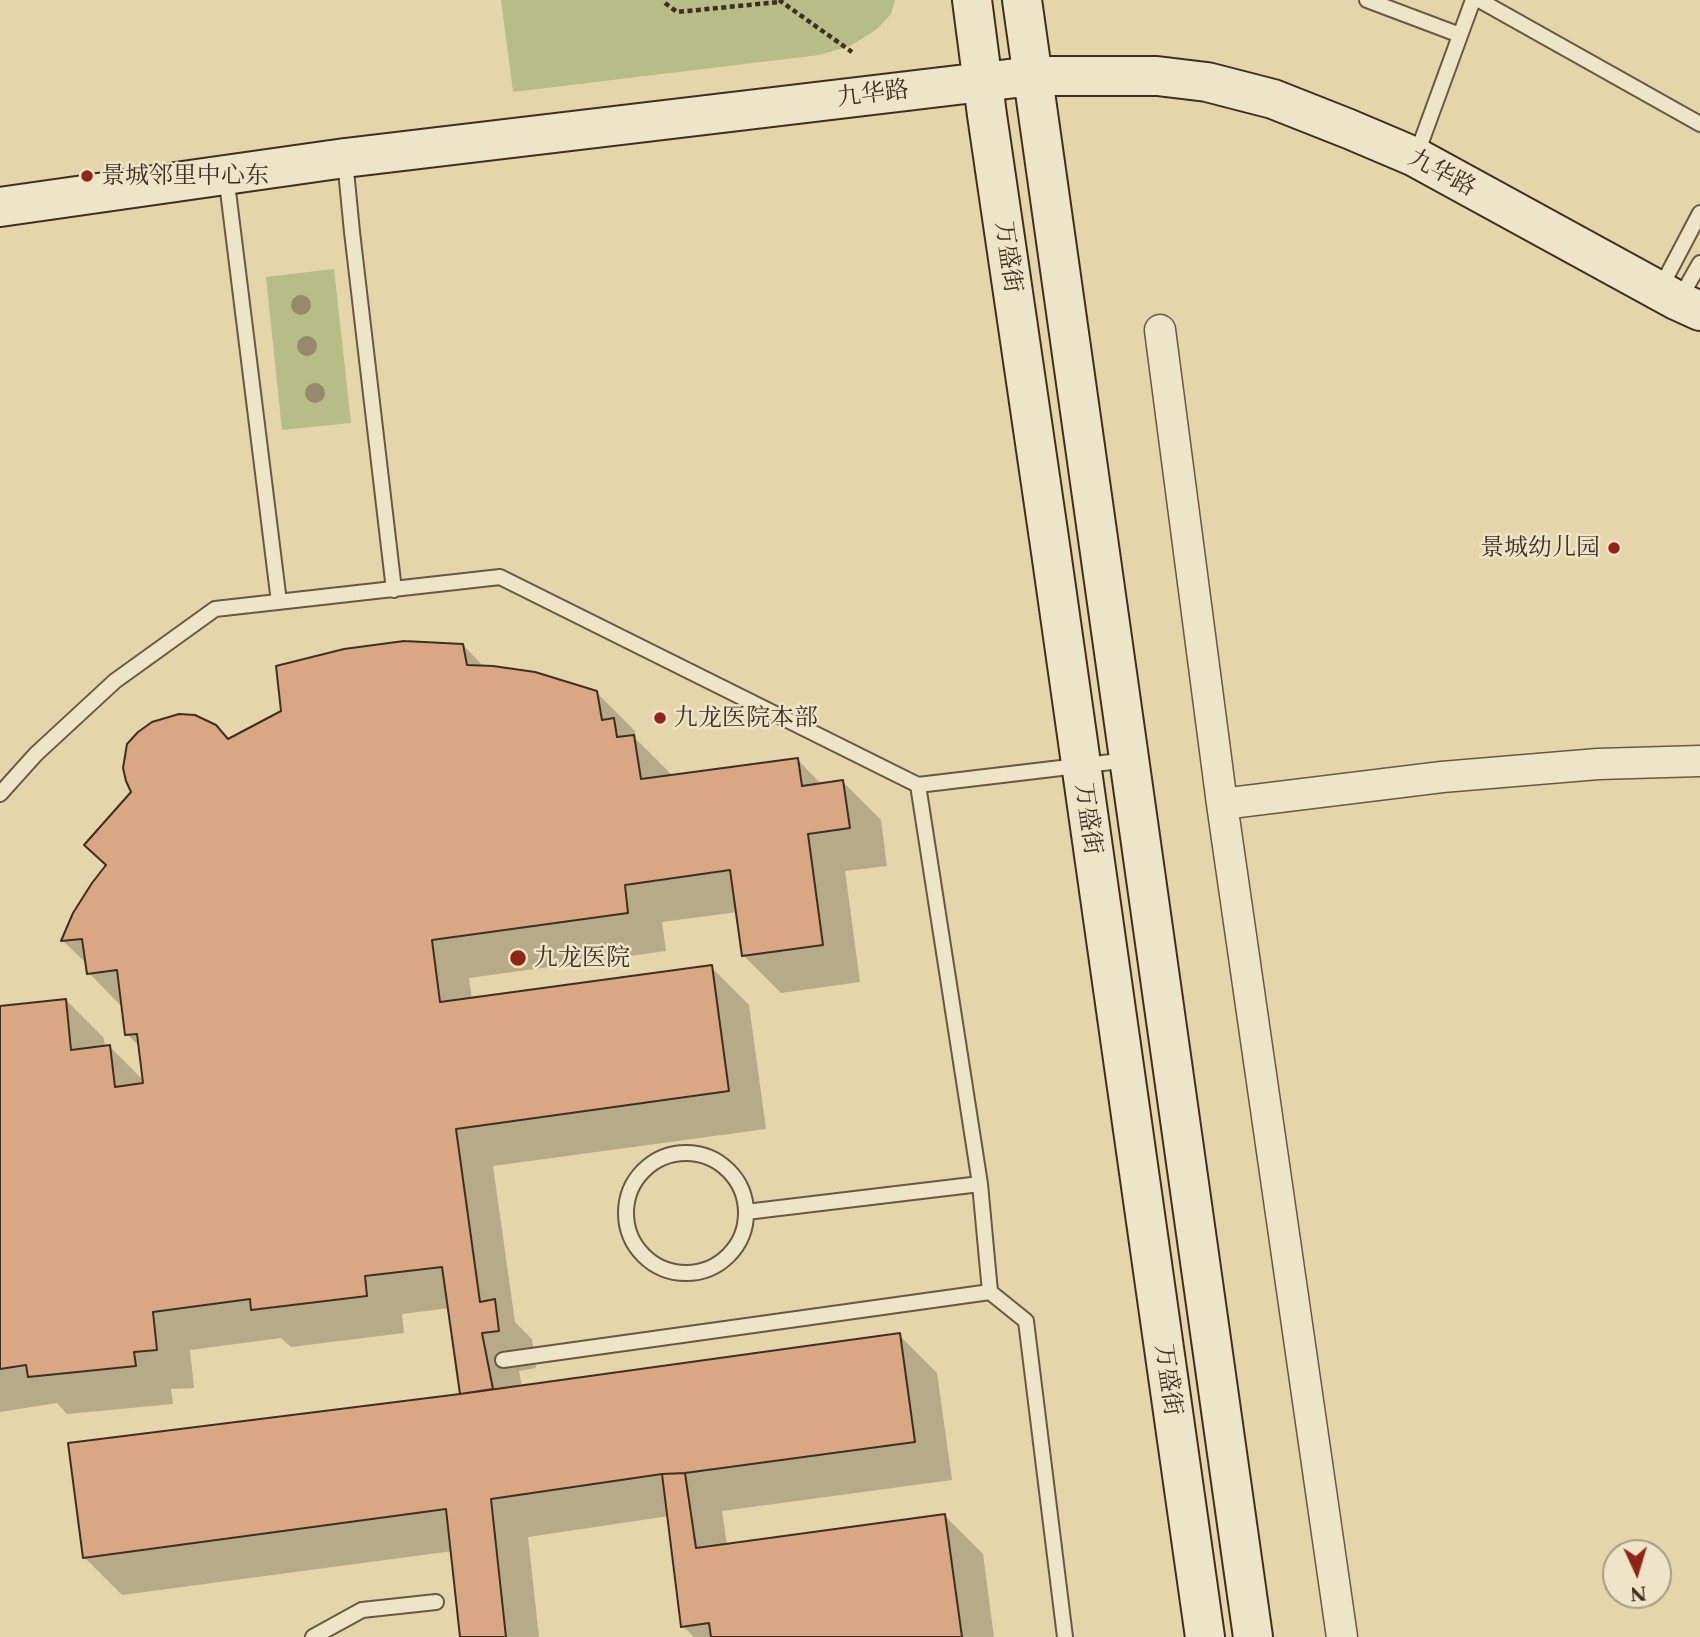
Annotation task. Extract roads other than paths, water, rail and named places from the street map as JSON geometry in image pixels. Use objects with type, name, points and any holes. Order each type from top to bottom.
[{"type":"main road","name":"万盛街","points":[[972,0],[1205,1637]]},
{"type":"main road","name":"万盛街","points":[[1022,0],[1253,1637]]},
{"type":"main road","name":"九华路","points":[[0,207],[345,158],[1033,76],[1157,76],[1207,82],[1273,99],[1349,129],[1415,158],[1679,301]]},
{"type":"street","points":[[1160,330],[1222,804],[1342,1637]]},
{"type":"street","points":[[1222,804],[1442,776],[1598,764],[1700,761]]},
{"type":"lane","points":[[1367,0],[1460,35]]},
{"type":"lane","points":[[1415,158],[1473,0]]},
{"type":"lane","points":[[1479,0],[1700,124]]},
{"type":"lane","points":[[345,158],[394,590]]},
{"type":"lane","points":[[226,174],[279,602]]},
{"type":"lane","points":[[1679,301],[1700,213]]},
{"type":"lane","points":[[1679,301],[1700,263]]},
{"type":"lane","points":[[0,793],[36,754],[115,681],[215,609],[500,577],[918,785],[1130,760]]},
{"type":"lane","points":[[918,785],[980,1184],[990,1292],[1026,1321],[1065,1637]]},
{"type":"lane","points":[[677,1153],[710,1158],[725,1167],[736,1180],[746,1212],[743,1230],[736,1245],[725,1258],[711,1267],[694,1272],[661,1268],[646,1258],[635,1246],[628,1230],[626,1213],[628,1196],[635,1181],[646,1168],[660,1158],[677,1153]]},
{"type":"lane","points":[[746,1212],[980,1184]]},
{"type":"lane","points":[[503,1360],[990,1292]]},
{"type":"lane","points":[[313,1637],[362,1610],[436,1602]]},
{"type":"place","name":"景城邻里中心东","points":[[87,176]]},
{"type":"place","name":"景城幼儿园","points":[[1614,548]]},
{"type":"place","name":"九龙医院本部","points":[[660,718]]},
{"type":"place","name":"九龙医院","points":[[518,958]]}]
